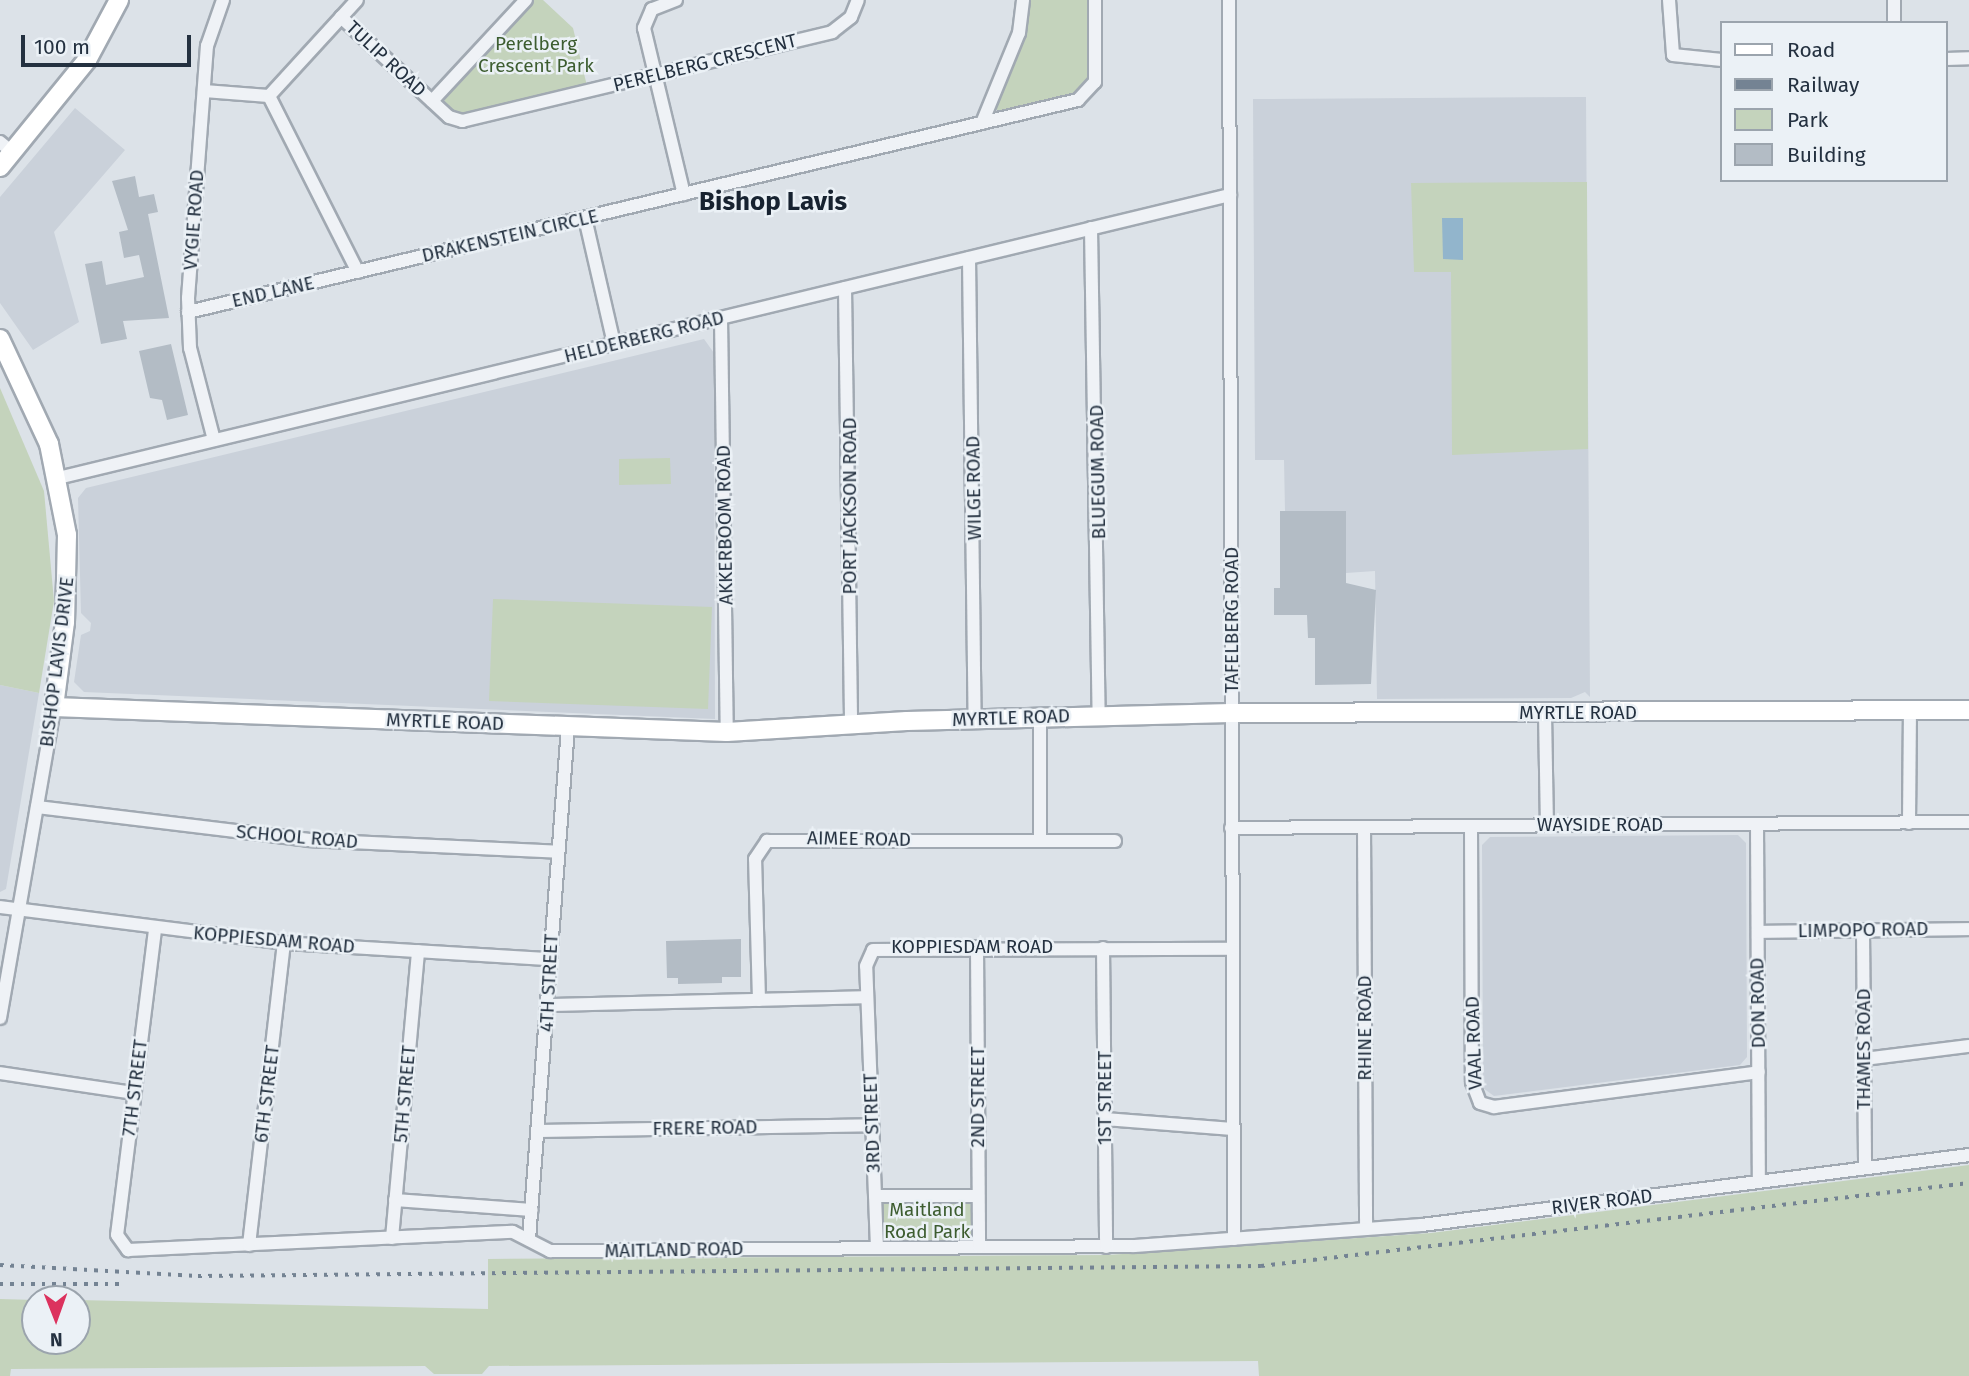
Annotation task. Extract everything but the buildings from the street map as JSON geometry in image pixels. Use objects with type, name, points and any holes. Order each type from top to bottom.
[{"type":"street","points":[[0,167],[6,147],[86,60],[119,0]]},
{"type":"street","name":"VYGIE ROAD","points":[[214,440],[190,348],[188,312],[207,46],[223,0]]},
{"type":"street","points":[[268,96],[357,0]]},
{"type":"street","points":[[432,101],[526,0]]},
{"type":"street","points":[[676,0],[652,9],[644,22],[684,194]]},
{"type":"street","name":"PERELBERG CRESCENT","points":[[432,101],[462,121],[832,32],[851,17],[858,0]]},
{"type":"street","points":[[982,123],[1019,33],[1023,0]]},
{"type":"street","name":"DRAKENSTEIN CIRCLE","points":[[358,272],[1077,100],[1090,92],[1096,77],[1095,0]]},
{"type":"street","name":"TAFELBERG ROAD","points":[[1229,0],[1234,1239]]},
{"type":"street","points":[[1669,0],[1673,55],[1720,60]]},
{"type":"street","points":[[1894,0],[1894,21]]},
{"type":"street","name":"TULIP ROAD","points":[[341,17],[432,101]]},
{"type":"street","points":[[1948,58],[1969,58]]},
{"type":"street","points":[[204,91],[268,96]]},
{"type":"street","points":[[268,96],[358,272]]},
{"type":"street","name":"HELDERBERG ROAD","points":[[58,478],[1230,195]]},
{"type":"street","points":[[585,218],[614,344]]},
{"type":"street","name":"BLUEGUM ROAD","points":[[1091,228],[1099,715]]},
{"type":"street","name":"WILGE ROAD","points":[[969,258],[975,719]]},
{"type":"street","name":"END LANE","points":[[188,312],[358,272]]},
{"type":"street","name":"PORT JACKSON ROAD","points":[[845,288],[851,724]]},
{"type":"street","name":"AKKERBOOM ROAD","points":[[721,318],[727,732]]},
{"type":"street","name":"BISHOP LAVIS DRIVE","points":[[0,339],[38,411],[58,478],[69,572],[54,707],[0,1018]]},
{"type":"street","name":"MYRTLE ROAD","points":[[54,707],[727,732],[851,724],[1099,715],[1969,710]]},
{"type":"street","points":[[1909,823],[1910,710]]},
{"type":"street","points":[[1545,713],[1547,825]]},
{"type":"street","points":[[1040,717],[1040,841]]},
{"type":"street","name":"4TH STREET","points":[[529,1239],[568,727]]},
{"type":"street","name":"SCHOOL ROAD","points":[[37,807],[309,840],[558,852]]},
{"type":"street","name":"WAYSIDE ROAD","points":[[1231,828],[1969,822]]},
{"type":"street","name":"DON ROAD","points":[[1756,824],[1759,1182]]},
{"type":"street","name":"VAAL ROAD","points":[[1471,826],[1472,1082],[1480,1103],[1505,1105],[1759,1072]]},
{"type":"street","name":"RHINE ROAD","points":[[1364,827],[1366,1229]]},
{"type":"street","name":"AIMEE ROAD","points":[[759,1000],[755,859],[767,841],[1115,841]]},
{"type":"street","name":"KOPPIESDAM ROAD","points":[[0,907],[155,930],[284,943],[549,959]]},
{"type":"street","name":"LIMPOPO ROAD","points":[[1758,932],[1969,929]]},
{"type":"street","name":"7TH STREET","points":[[121,1245],[117,1235],[155,930]]},
{"type":"street","name":"THAMES ROAD","points":[[1863,930],[1865,1168]]},
{"type":"street","name":"6TH STREET","points":[[250,1245],[284,943]]},
{"type":"street","name":"2ND STREET","points":[[977,947],[979,1247]]},
{"type":"street","name":"KOPPIESDAM ROAD","points":[[867,997],[866,962],[878,948],[1232,950]]},
{"type":"street","name":"1ST STREET","points":[[1103,948],[1106,1247]]},
{"type":"street","name":"5TH STREET","points":[[392,1238],[418,951]]},
{"type":"street","points":[[548,1005],[867,997]]},
{"type":"street","name":"3RD STREET","points":[[867,997],[877,1248]]},
{"type":"street","points":[[1864,1059],[1969,1046]]},
{"type":"street","points":[[0,1073],[134,1093]]},
{"type":"street","points":[[1105,1119],[1233,1129]]},
{"type":"street","name":"FRERE ROAD","points":[[539,1131],[872,1125]]},
{"type":"street","name":"RIVER ROAD","points":[[1234,1239],[1366,1229],[1969,1155]]},
{"type":"street","points":[[875,1196],[978,1196]]},
{"type":"street","points":[[395,1200],[532,1210]]},
{"type":"street","name":"MAITLAND ROAD","points":[[121,1245],[133,1250],[513,1232],[550,1251],[1106,1247],[1234,1239]]},
{"type":"shaded area","points":[[1586,97],[1590,697],[1585,692],[1571,698],[1377,699],[1375,571],[1346,573],[1346,511],[1285,511],[1284,460],[1255,460],[1253,99]]},
{"type":"shaded area","points":[[75,108],[125,150],[54,232],[79,322],[33,350],[0,303],[0,197]]},
{"type":"shaded area","points":[[704,339],[714,353],[715,719],[84,692],[74,682],[81,635],[90,631],[91,623],[81,613],[78,498],[86,488]]},
{"type":"shaded area","points":[[0,685],[39,693],[6,889],[0,892]]},
{"type":"shaded area","points":[[1738,835],[1746,843],[1747,1057],[1740,1065],[1494,1096],[1483,1088],[1482,845],[1490,837]]},
{"type":"green space","name":"Perelberg Crescent Park","points":[[532,0],[543,0],[573,28],[587,86],[456,117],[444,105],[445,94]]},
{"type":"green space","points":[[1028,0],[1090,0],[1090,79],[1077,94],[1000,113],[994,106],[1025,28]]},
{"type":"green space","points":[[1587,182],[1588,449],[1452,455],[1451,272],[1414,272],[1411,183]]},
{"type":"green space","points":[[0,388],[44,491],[54,601],[39,693],[0,685]]},
{"type":"green space","points":[[670,458],[671,484],[619,485],[619,459]]},
{"type":"green space","points":[[493,599],[712,607],[708,709],[489,701]]},
{"type":"green space","points":[[1969,1165],[1969,1376],[1259,1376],[1258,1361],[489,1366],[482,1374],[434,1374],[425,1366],[11,1369],[10,1376],[0,1376],[0,1299],[21,1300],[21,1355],[91,1355],[91,1300],[488,1309],[488,1259],[1108,1255],[1431,1233]]},
{"type":"green space","name":"Maitland Road Park","points":[[970,1199],[973,1232],[964,1242],[892,1243],[883,1236],[882,1200]]},
{"type":"water","points":[[1442,218],[1463,218],[1463,260],[1443,259]]},
{"type":"railway","points":[[0,1265],[198,1276],[1261,1266],[1969,1183]]},
{"type":"railway","points":[[0,1284],[126,1284]]},
{"type":"district","name":"Bishop Lavis","points":[[773,202]]}]
